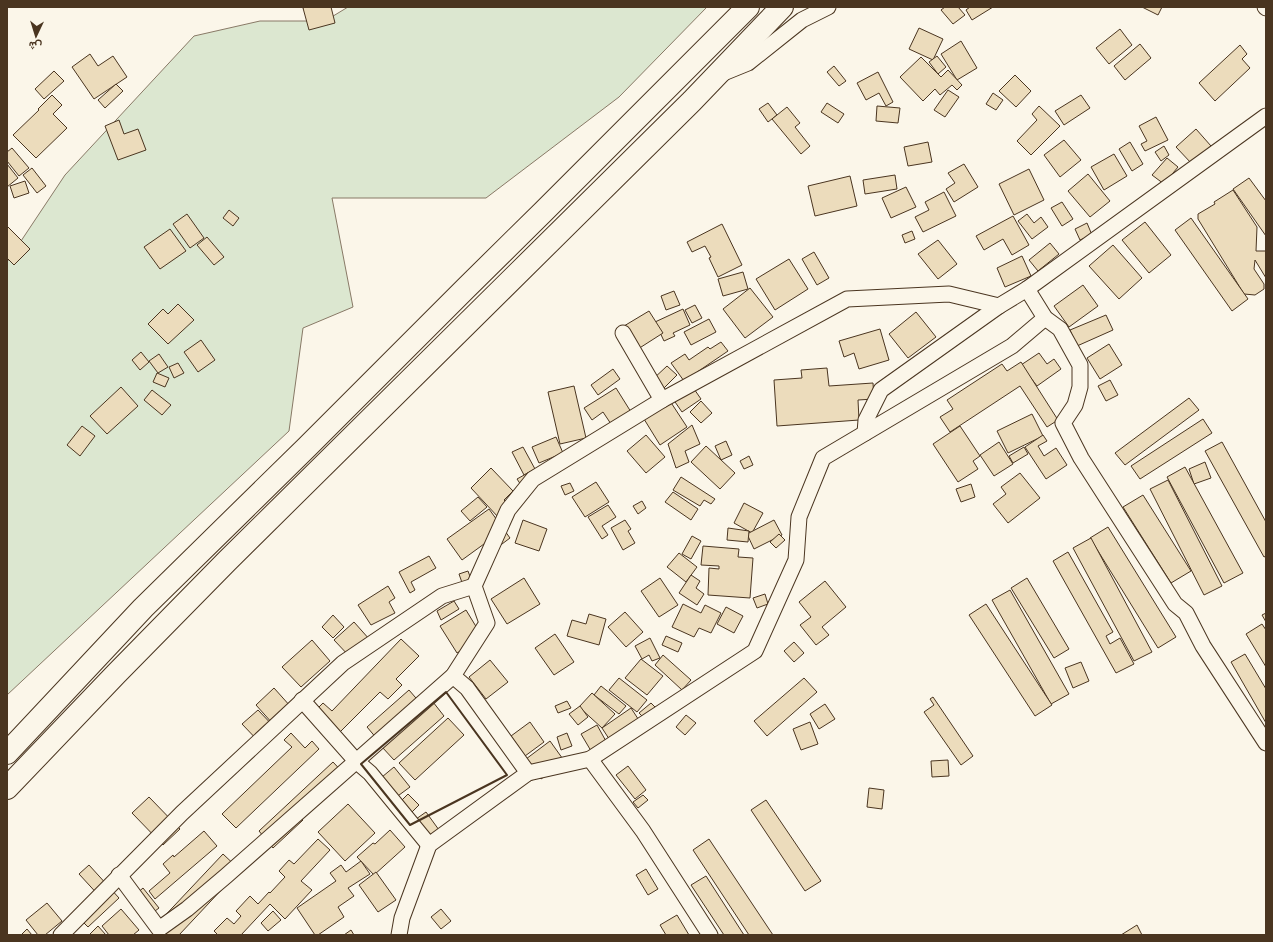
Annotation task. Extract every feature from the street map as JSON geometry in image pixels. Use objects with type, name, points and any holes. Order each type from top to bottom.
[{"type":"highway","points":[[7,753],[143,608],[544,212],[748,7]]},
{"type":"highway","points":[[7,788],[116,674],[233,556],[440,349],[692,101],[782,7]]},
{"type":"street","points":[[715,77],[748,63],[802,20],[828,7]]},
{"type":"street","points":[[865,434],[866,420],[882,390],[998,306],[1026,290],[1266,116]]},
{"type":"street","points":[[1026,290],[1045,318],[1060,329],[1080,365],[1080,387],[1076,405],[1063,423],[1081,458],[1176,604],[1186,613],[1203,646],[1266,743]]},
{"type":"street","points":[[119,875],[159,929],[187,909],[453,676],[487,623],[474,586],[508,510],[533,479],[662,400],[847,299],[949,294],[998,306]]},
{"type":"street","points":[[399,935],[402,918],[429,845],[528,773],[590,759],[755,651],[796,560],[799,517],[823,458],[1012,346],[1045,318]]},
{"type":"street","points":[[623,334],[662,400]]},
{"type":"street","points":[[61,935],[182,813],[342,663],[442,596],[474,586]]},
{"type":"street","points":[[453,676],[467,688],[528,773]]},
{"type":"street","points":[[302,700],[356,761],[370,772],[429,845]]},
{"type":"street","points":[[590,759],[643,831],[710,935]]},
{"type":"green space","points":[[348,7],[707,7],[619,97],[486,198],[332,198],[353,307],[303,328],[289,431],[7,695],[7,262],[65,175],[194,36],[260,21],[325,21]]},
{"type":"building","points":[[331,7],[335,23],[309,30],[303,8]]},
{"type":"building","points":[[945,7],[958,7],[965,15],[953,24],[941,10]]},
{"type":"building","points":[[970,7],[993,7],[972,20],[966,10]]},
{"type":"building","points":[[1142,7],[1162,7],[1158,15]]},
{"type":"building","points":[[919,28],[943,39],[933,60],[909,49]]},
{"type":"building","points":[[1120,29],[1132,45],[1109,64],[1096,48]]},
{"type":"building","points":[[961,41],[977,68],[957,80],[941,54]]},
{"type":"building","points":[[1140,44],[1151,58],[1125,80],[1114,66]]},
{"type":"building","points":[[1240,45],[1247,54],[1242,59],[1250,68],[1215,101],[1199,83]]},
{"type":"building","points":[[90,54],[98,66],[113,56],[127,77],[94,99],[72,67]]},
{"type":"building","points":[[937,56],[946,67],[938,74],[929,62]]},
{"type":"building","points":[[921,57],[941,77],[948,70],[962,85],[957,90],[952,85],[940,95],[935,89],[923,101],[900,77]]},
{"type":"building","points":[[834,66],[846,81],[839,86],[827,72]]},
{"type":"building","points":[[54,71],[64,81],[44,99],[35,89]]},
{"type":"building","points":[[878,72],[893,102],[886,106],[879,93],[866,100],[857,83]]},
{"type":"building","points":[[1015,75],[1031,91],[1016,107],[999,91]]},
{"type":"building","points":[[116,84],[123,91],[105,108],[98,100]]},
{"type":"building","points":[[948,90],[959,97],[945,117],[934,110]]},
{"type":"building","points":[[993,93],[1003,100],[996,110],[986,104]]},
{"type":"building","points":[[52,95],[62,105],[53,114],[67,128],[36,158],[13,135]]},
{"type":"building","points":[[1081,95],[1090,108],[1064,125],[1055,111]]},
{"type":"building","points":[[768,103],[777,115],[768,122],[759,109]]},
{"type":"building","points":[[827,103],[844,114],[838,123],[821,112]]},
{"type":"building","points":[[877,106],[900,108],[898,123],[876,121]]},
{"type":"building","points":[[1039,106],[1060,126],[1031,155],[1017,141],[1037,120],[1032,114]]},
{"type":"building","points":[[787,107],[800,123],[795,127],[810,146],[801,154],[772,119]]},
{"type":"building","points":[[1156,117],[1168,140],[1145,151],[1141,144],[1147,141],[1139,126]]},
{"type":"building","points":[[119,120],[124,134],[138,129],[146,150],[118,160],[105,126]]},
{"type":"building","points":[[1196,129],[1211,146],[1192,164],[1176,147]]},
{"type":"building","points":[[1064,140],[1081,160],[1060,177],[1044,155]]},
{"type":"building","points":[[928,142],[932,162],[908,166],[904,147]]},
{"type":"building","points":[[1130,142],[1143,164],[1132,171],[1119,149]]},
{"type":"building","points":[[1164,146],[1169,155],[1161,161],[1155,152]]},
{"type":"building","points":[[12,148],[29,168],[19,176],[7,161],[7,152]]},
{"type":"building","points":[[1114,154],[1127,176],[1104,190],[1091,167]]},
{"type":"building","points":[[1167,158],[1178,167],[1164,184],[1152,175]]},
{"type":"building","points":[[7,164],[18,178],[7,187]]},
{"type":"building","points":[[964,164],[978,187],[954,202],[946,189],[955,183],[948,173]]},
{"type":"building","points":[[32,168],[46,186],[37,193],[23,175]]},
{"type":"building","points":[[1029,169],[1044,200],[1014,215],[999,184]]},
{"type":"building","points":[[1088,174],[1110,201],[1090,217],[1068,191]]},
{"type":"building","points":[[895,175],[897,189],[865,194],[863,180]]},
{"type":"building","points":[[850,176],[857,206],[815,216],[808,186]]},
{"type":"building","points":[[1249,178],[1266,201],[1266,236],[1233,189]]},
{"type":"building","points":[[25,181],[29,193],[14,198],[10,186]]},
{"type":"building","points":[[906,187],[916,207],[891,218],[882,198]]},
{"type":"building","points":[[1233,190],[1257,227],[1256,251],[1266,251],[1266,278],[1255,260],[1254,269],[1264,284],[1264,289],[1255,295],[1244,294],[1198,219],[1198,214],[1215,204],[1214,202]]},
{"type":"building","points":[[944,192],[956,216],[923,232],[915,217],[929,210],[925,202]]},
{"type":"building","points":[[1062,202],[1073,219],[1062,226],[1051,208]]},
{"type":"building","points":[[229,210],[239,218],[233,226],[223,218]]},
{"type":"building","points":[[187,214],[204,238],[190,248],[173,224]]},
{"type":"building","points":[[1027,214],[1034,223],[1041,217],[1048,227],[1032,239],[1018,221]]},
{"type":"building","points":[[1013,216],[1029,245],[1012,255],[1003,239],[984,250],[976,236]]},
{"type":"building","points":[[1191,218],[1248,299],[1232,311],[1175,230]]},
{"type":"building","points":[[1145,222],[1171,255],[1149,273],[1122,240]]},
{"type":"building","points":[[1087,223],[1092,235],[1080,240],[1075,229]]},
{"type":"building","points":[[722,224],[742,265],[718,277],[709,258],[711,257],[705,246],[692,252],[687,242]]},
{"type":"building","points":[[8,227],[30,249],[14,265],[7,258]]},
{"type":"building","points":[[170,229],[186,251],[160,269],[144,247]]},
{"type":"building","points":[[912,231],[915,239],[905,243],[902,235]]},
{"type":"building","points":[[207,237],[224,257],[214,265],[197,245]]},
{"type":"building","points":[[938,240],[957,264],[938,279],[918,254]]},
{"type":"building","points":[[1050,243],[1059,254],[1038,271],[1029,260]]},
{"type":"building","points":[[1113,245],[1142,278],[1119,299],[1089,266]]},
{"type":"building","points":[[814,252],[829,278],[817,285],[802,259]]},
{"type":"building","points":[[1022,256],[1031,276],[1005,287],[997,268]]},
{"type":"building","points":[[789,259],[808,289],[775,310],[756,279]]},
{"type":"building","points":[[743,272],[748,289],[723,296],[718,279]]},
{"type":"building","points":[[1083,285],[1098,306],[1069,327],[1054,306]]},
{"type":"building","points":[[750,288],[773,317],[745,338],[723,309]]},
{"type":"building","points":[[674,291],[680,305],[666,310],[661,296]]},
{"type":"building","points":[[178,304],[194,320],[168,344],[148,324],[163,309],[168,314]]},
{"type":"building","points":[[695,305],[702,318],[692,323],[685,310]]},
{"type":"building","points":[[683,309],[690,325],[673,333],[675,336],[664,341],[655,322]]},
{"type":"building","points":[[649,311],[663,333],[638,349],[624,326]]},
{"type":"building","points":[[916,312],[936,337],[908,358],[889,334]]},
{"type":"building","points":[[1106,315],[1113,330],[1077,346],[1070,330]]},
{"type":"building","points":[[709,319],[716,332],[691,345],[684,332]]},
{"type":"building","points":[[880,329],[889,360],[859,369],[854,353],[844,357],[839,341]]},
{"type":"building","points":[[201,340],[215,360],[198,372],[184,352]]},
{"type":"building","points":[[721,342],[728,351],[684,381],[671,363],[685,354],[689,360],[708,347],[710,349]]},
{"type":"building","points":[[1109,344],[1122,365],[1100,379],[1087,358]]},
{"type":"building","points":[[141,352],[149,362],[140,370],[132,360]]},
{"type":"building","points":[[1039,353],[1047,364],[1054,359],[1061,369],[1037,386],[1021,365]]},
{"type":"building","points":[[159,354],[168,367],[158,373],[149,361]]},
{"type":"building","points":[[1021,362],[1058,420],[1047,427],[1020,386],[950,432],[940,417],[953,409],[947,400],[1002,364],[1007,371]]},
{"type":"building","points":[[178,363],[184,373],[174,378],[169,367]]},
{"type":"building","points":[[667,366],[677,375],[662,390],[652,380]]},
{"type":"building","points":[[827,368],[829,386],[873,383],[874,399],[858,400],[859,420],[777,426],[774,380],[802,378],[801,370]]},
{"type":"building","points":[[613,369],[620,379],[598,395],[591,385]]},
{"type":"building","points":[[157,373],[169,378],[165,387],[153,382]]},
{"type":"building","points":[[1110,380],[1118,395],[1106,401],[1098,386]]},
{"type":"building","points":[[574,386],[586,438],[560,444],[548,392]]},
{"type":"building","points":[[692,386],[701,399],[682,412],[673,399]]},
{"type":"building","points":[[121,387],[138,406],[107,434],[90,416]]},
{"type":"building","points":[[616,388],[631,412],[611,424],[603,412],[592,420],[584,408]]},
{"type":"building","points":[[152,390],[171,405],[162,415],[144,400]]},
{"type":"building","points":[[668,398],[687,427],[660,445],[644,419]]},
{"type":"building","points":[[1189,398],[1199,410],[1125,465],[1115,453]]},
{"type":"building","points":[[701,401],[712,413],[701,423],[690,412]]},
{"type":"building","points":[[1032,414],[1043,436],[1008,453],[997,431]]},
{"type":"building","points":[[1203,419],[1212,433],[1140,479],[1131,466]]},
{"type":"building","points":[[692,425],[700,444],[685,451],[689,462],[676,468],[668,444]]},
{"type":"building","points":[[82,426],[95,436],[80,456],[67,445]]},
{"type":"building","points":[[960,426],[980,456],[973,461],[978,469],[958,482],[933,444]]},
{"type":"building","points":[[646,435],[665,457],[646,473],[627,451]]},
{"type":"building","points":[[1043,435],[1047,441],[1038,446],[1044,456],[1056,448],[1067,465],[1046,479],[1025,447]]},
{"type":"building","points":[[556,437],[563,453],[539,463],[532,447]]},
{"type":"building","points":[[726,441],[732,455],[721,460],[715,446]]},
{"type":"building","points":[[999,442],[1013,464],[994,476],[980,455]]},
{"type":"building","points":[[1222,442],[1266,522],[1266,556],[1264,557],[1205,451]]},
{"type":"building","points":[[706,446],[735,473],[720,489],[691,462]]},
{"type":"building","points":[[523,447],[535,469],[524,475],[512,452]]},
{"type":"building","points":[[1024,447],[1028,454],[1013,463],[1009,456]]},
{"type":"building","points":[[749,456],[753,465],[744,469],[740,461]]},
{"type":"building","points":[[1205,462],[1211,478],[1194,484],[1189,469]]},
{"type":"building","points":[[1185,467],[1243,573],[1224,583],[1167,477]]},
{"type":"building","points":[[491,468],[513,491],[504,500],[511,507],[499,518],[471,488]]},
{"type":"building","points":[[535,469],[523,488],[517,479]]},
{"type":"building","points":[[1020,473],[1040,498],[1008,523],[993,504],[1006,494],[1001,487]]},
{"type":"building","points":[[681,477],[715,499],[711,504],[704,500],[700,506],[673,490]]},
{"type":"building","points":[[1168,480],[1222,586],[1204,595],[1150,489]]},
{"type":"building","points":[[596,482],[609,502],[585,517],[572,497]]},
{"type":"building","points":[[570,483],[574,491],[565,495],[561,486]]},
{"type":"building","points":[[971,484],[975,497],[961,502],[956,489]]},
{"type":"building","points":[[673,492],[698,509],[691,520],[665,502]]},
{"type":"building","points":[[1143,495],[1191,571],[1171,583],[1123,507]]},
{"type":"building","points":[[478,497],[487,507],[470,521],[461,511]]},
{"type":"building","points":[[642,501],[646,508],[638,514],[633,506]]},
{"type":"building","points":[[744,503],[763,513],[752,533],[734,523]]},
{"type":"building","points":[[608,505],[616,517],[602,526],[608,535],[602,539],[588,517]]},
{"type":"building","points":[[489,509],[510,538],[490,553],[484,544],[462,560],[447,539]]},
{"type":"building","points":[[523,520],[547,529],[539,551],[515,543]]},
{"type":"building","points":[[625,520],[631,529],[628,531],[635,543],[623,550],[611,528]]},
{"type":"building","points":[[774,520],[782,535],[754,549],[747,534]]},
{"type":"building","points":[[1108,527],[1176,637],[1158,648],[1090,538]]},
{"type":"building","points":[[728,528],[749,531],[748,542],[727,540]]},
{"type":"building","points":[[779,534],[785,540],[776,548],[770,542]]},
{"type":"building","points":[[692,536],[701,541],[691,559],[682,554]]},
{"type":"building","points":[[1091,538],[1152,652],[1134,661],[1073,548]]},
{"type":"building","points":[[703,546],[739,549],[738,557],[753,558],[750,598],[708,595],[709,568],[719,569],[719,566],[701,565]]},
{"type":"building","points":[[1068,552],[1113,632],[1106,636],[1110,644],[1120,638],[1134,664],[1116,673],[1053,561]]},
{"type":"building","points":[[679,553],[697,567],[686,582],[667,567]]},
{"type":"building","points":[[429,556],[436,568],[411,582],[415,590],[410,593],[399,572]]},
{"type":"building","points":[[468,571],[475,590],[466,594],[459,574]]},
{"type":"building","points":[[691,575],[700,581],[696,588],[704,594],[697,605],[679,593]]},
{"type":"building","points":[[524,578],[540,604],[507,624],[491,599]]},
{"type":"building","points":[[660,578],[678,605],[659,617],[641,591]]},
{"type":"building","points":[[1027,578],[1069,649],[1054,658],[1011,588]]},
{"type":"building","points":[[825,581],[846,607],[822,627],[829,635],[816,645],[800,625],[811,617],[799,602]]},
{"type":"building","points":[[388,586],[395,598],[389,602],[395,613],[371,625],[358,605]]},
{"type":"building","points":[[1010,590],[1069,694],[1051,704],[992,600]]},
{"type":"building","points":[[765,594],[768,604],[757,608],[753,598]]},
{"type":"building","points":[[454,601],[459,609],[441,620],[437,611]]},
{"type":"building","points":[[683,604],[701,613],[705,605],[721,613],[711,633],[699,628],[694,637],[672,627]]},
{"type":"building","points":[[986,604],[1052,705],[1035,716],[969,615]]},
{"type":"building","points":[[726,607],[743,616],[734,633],[717,624]]},
{"type":"building","points":[[466,610],[483,638],[457,653],[440,626]]},
{"type":"building","points":[[625,612],[643,632],[626,647],[608,627]]},
{"type":"building","points":[[1266,613],[1266,622],[1262,615]]},
{"type":"building","points":[[589,614],[606,619],[599,645],[567,636],[572,620],[586,624]]},
{"type":"building","points":[[333,615],[344,627],[333,638],[322,627]]},
{"type":"building","points":[[354,622],[370,640],[351,658],[334,640]]},
{"type":"building","points":[[1262,624],[1266,630],[1266,667],[1246,634]]},
{"type":"building","points":[[555,634],[574,662],[554,675],[535,648]]},
{"type":"building","points":[[666,636],[682,643],[678,652],[662,645]]},
{"type":"building","points":[[650,638],[660,658],[652,661],[649,655],[642,659],[635,646]]},
{"type":"building","points":[[401,639],[419,656],[396,679],[402,685],[388,699],[380,692],[338,734],[315,711],[323,703],[332,711]]},
{"type":"building","points":[[312,640],[330,661],[301,687],[282,667]]},
{"type":"building","points":[[794,642],[804,653],[794,662],[784,651]]},
{"type":"building","points":[[1245,654],[1266,689],[1266,723],[1231,662]]},
{"type":"building","points":[[663,655],[691,680],[682,690],[655,665]]},
{"type":"building","points":[[641,659],[663,676],[647,695],[625,678]]},
{"type":"building","points":[[490,660],[508,682],[486,699],[469,677]]},
{"type":"building","points":[[1081,662],[1089,681],[1073,688],[1065,668]]},
{"type":"building","points":[[619,678],[647,700],[637,712],[609,690]]},
{"type":"building","points":[[804,678],[817,692],[767,736],[754,721]]},
{"type":"building","points":[[601,686],[626,706],[619,714],[594,695]]},
{"type":"building","points":[[274,688],[291,707],[273,724],[256,705]]},
{"type":"building","points":[[409,690],[428,712],[411,726],[409,724],[383,746],[367,727]]},
{"type":"building","points":[[592,693],[615,714],[602,728],[579,707]]},
{"type":"building","points":[[933,697],[973,756],[961,765],[924,712],[934,705],[930,699]]},
{"type":"building","points":[[567,701],[571,708],[558,713],[555,706]]},
{"type":"building","points":[[433,702],[444,716],[394,760],[382,747]]},
{"type":"building","points":[[651,703],[657,709],[646,720],[639,713]]},
{"type":"building","points":[[825,704],[835,719],[819,729],[810,714]]},
{"type":"building","points":[[580,706],[588,717],[578,725],[569,714]]},
{"type":"building","points":[[631,708],[644,728],[615,748],[602,728]]},
{"type":"building","points":[[258,710],[278,731],[262,745],[242,724]]},
{"type":"building","points":[[686,715],[696,723],[685,735],[676,727]]},
{"type":"building","points":[[448,718],[464,735],[415,780],[399,763]]},
{"type":"building","points":[[530,722],[544,742],[525,756],[511,736]]},
{"type":"building","points":[[810,722],[818,744],[801,750],[793,729]]},
{"type":"building","points":[[597,725],[612,752],[597,761],[581,734]]},
{"type":"building","points":[[291,733],[305,748],[312,741],[319,749],[236,828],[222,814],[292,747],[284,740]]},
{"type":"building","points":[[567,733],[572,746],[561,750],[557,737]]},
{"type":"building","points":[[550,741],[565,762],[541,779],[526,759]]},
{"type":"building","points":[[948,760],[949,776],[932,777],[931,761]]},
{"type":"building","points":[[333,762],[347,777],[310,812],[305,807],[297,814],[303,820],[273,848],[259,831]]},
{"type":"building","points":[[628,766],[646,790],[635,799],[616,775]]},
{"type":"building","points":[[394,767],[410,787],[391,801],[376,782]]},
{"type":"building","points":[[869,788],[884,790],[882,809],[867,807]]},
{"type":"building","points":[[408,794],[419,805],[406,818],[395,807]]},
{"type":"building","points":[[643,795],[648,800],[638,808],[633,802]]},
{"type":"building","points":[[149,797],[180,829],[163,845],[132,813]]},
{"type":"building","points":[[766,800],[821,881],[805,891],[751,810]]},
{"type":"building","points":[[348,804],[375,833],[345,861],[318,832]]},
{"type":"building","points":[[426,812],[439,830],[423,843],[409,824]]},
{"type":"building","points":[[390,830],[405,847],[374,875],[357,857],[373,843],[375,844]]},
{"type":"building","points":[[204,831],[217,846],[155,899],[149,891],[170,873],[163,864],[173,855],[174,857]]},
{"type":"building","points":[[318,839],[330,850],[301,881],[312,890],[285,919],[270,904],[241,935],[218,935],[214,931],[227,918],[234,924],[241,916],[236,911],[250,896],[258,904],[285,877],[279,871],[289,860],[294,864]]},
{"type":"building","points":[[709,839],[773,935],[749,935],[693,850]]},
{"type":"building","points":[[223,854],[240,870],[179,935],[168,935],[157,924]]},
{"type":"building","points":[[361,861],[370,874],[348,888],[354,896],[338,907],[344,917],[318,935],[315,935],[297,908],[336,881],[330,873],[341,865],[346,872]]},
{"type":"building","points":[[89,865],[119,898],[88,927],[80,919],[102,899],[79,874]]},
{"type":"building","points":[[646,869],[658,889],[648,895],[636,875]]},
{"type":"building","points":[[376,872],[396,900],[378,912],[359,885]]},
{"type":"building","points":[[706,876],[744,935],[724,935],[691,885]]},
{"type":"building","points":[[143,888],[159,908],[151,914],[135,895]]},
{"type":"building","points":[[47,903],[62,921],[45,935],[38,935],[26,920]]},
{"type":"building","points":[[121,909],[139,930],[133,935],[109,935],[102,926]]},
{"type":"building","points":[[441,909],[451,921],[441,929],[431,917]]},
{"type":"building","points":[[273,911],[281,920],[268,931],[261,923]]},
{"type":"building","points":[[677,915],[689,935],[666,935],[660,925]]},
{"type":"building","points":[[1137,925],[1142,935],[1121,935]]},
{"type":"building","points":[[98,926],[106,935],[89,935]]},
{"type":"building","points":[[27,929],[32,935],[21,935]]},
{"type":"building","points":[[351,930],[354,935],[344,935]]},
{"type":"wall","points":[[446,692],[507,775],[410,825],[361,764],[446,692]]}]
